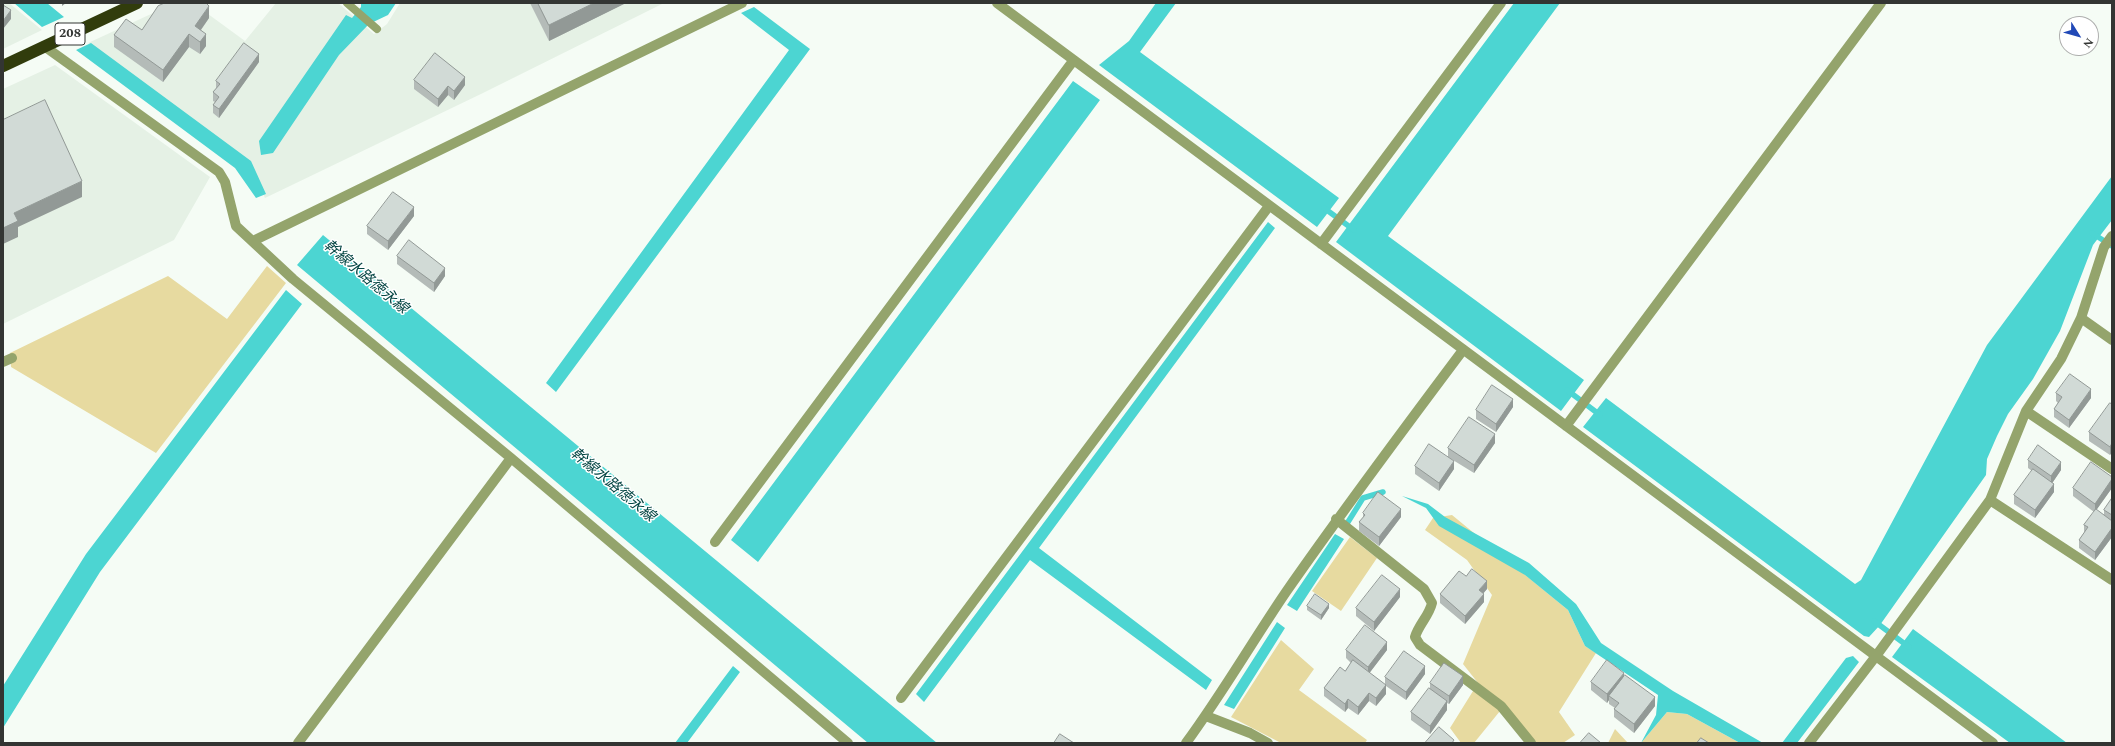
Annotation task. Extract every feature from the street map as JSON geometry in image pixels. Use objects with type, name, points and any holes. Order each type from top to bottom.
[{"type":"highway","name":"208","points":[[3,66],[138,3]]},
{"type":"street","points":[[253,241],[742,3]]},
{"type":"street","points":[[997,3],[1073,61],[1993,743]]},
{"type":"street","points":[[1321,244],[1501,3]]},
{"type":"street","points":[[1566,426],[1881,3]]},
{"type":"street","points":[[44,46],[219,172],[225,182],[236,226],[293,279],[511,458],[848,743]]},
{"type":"street","points":[[715,542],[1073,61]]},
{"type":"street","points":[[901,698],[1269,206]]},
{"type":"street","points":[[1809,743],[1876,656],[1990,500],[2026,411],[2061,359],[2081,318],[2104,247],[2111,236]]},
{"type":"street","points":[[2081,318],[2112,340]]},
{"type":"street","points":[[1186,743],[1206,716],[1275,609],[1336,520],[1463,350]]},
{"type":"street","points":[[2026,411],[2112,469]]},
{"type":"street","points":[[298,743],[511,458]]},
{"type":"street","points":[[1990,500],[2112,580]]},
{"type":"street","points":[[1336,520],[1424,589],[1432,603],[1430,612],[1418,629],[1415,637],[1420,645],[1501,706],[1531,743]]},
{"type":"street","points":[[1206,716],[1250,733],[1268,743]]},
{"type":"lane","points":[[349,6],[377,29]]},
{"type":"shaded area","points":[[3,3],[9,3],[42,30],[3,49]]},
{"type":"shaded area","points":[[175,3],[193,3],[245,41],[276,3],[338,3],[374,34],[387,24],[400,3],[664,3],[483,93],[265,198],[249,162],[88,43]]},
{"type":"shaded area","points":[[55,65],[210,177],[174,240],[3,324],[3,89]]},
{"type":"shaded area","points":[[267,266],[286,283],[156,453],[11,367],[10,353],[168,276],[227,319]]},
{"type":"shaded area","points":[[1452,515],[1568,610],[1585,646],[1596,653],[1559,712],[1575,735],[1563,743],[1534,743],[1500,711],[1474,743],[1461,743],[1450,728],[1478,683],[1463,664],[1492,595],[1467,560],[1425,530],[1433,518]]},
{"type":"shaded area","points":[[1350,537],[1377,558],[1341,611],[1312,591]]},
{"type":"shaded area","points":[[1281,640],[1314,669],[1299,690],[1367,740],[1365,743],[1281,743],[1231,717]]},
{"type":"shaded area","points":[[1667,712],[1687,714],[1740,743],[1641,743]]},
{"type":"shaded area","points":[[1615,729],[1628,743],[1608,743]]},
{"type":"water","points":[[14,3],[47,3],[64,17],[42,27]]},
{"type":"water","points":[[361,3],[396,3],[388,15],[369,24],[339,55],[273,153],[261,155],[259,141],[346,15],[352,18],[361,7]]},
{"type":"water","points":[[1156,3],[1176,3],[1140,52],[1339,198],[1317,227],[1099,65],[1129,41]]},
{"type":"water","points":[[1514,3],[1560,3],[1388,236],[1584,380],[1561,411],[1336,242]]},
{"type":"water","points":[[754,7],[810,49],[556,392],[546,383],[789,50],[741,13]]},
{"type":"water","points":[[91,43],[251,161],[266,194],[256,198],[235,168],[76,50]]},
{"type":"water","points":[[1073,81],[1100,100],[758,562],[731,540]]},
{"type":"water","points":[[2112,176],[2112,220],[2093,245],[2060,331],[2033,379],[2008,414],[1997,436],[1987,459],[1986,475],[1880,625],[1869,637],[1864,636],[1583,427],[1606,398],[1855,584],[1861,580],[1987,345]]},
{"type":"water","points":[[1268,222],[1275,228],[1039,548],[1212,680],[1206,690],[1030,560],[924,702],[916,694]]},
{"type":"water","name":"幹線水路徳永線","points":[[323,235],[937,743],[868,743],[297,265]]},
{"type":"water","points":[[286,290],[302,304],[100,572],[3,728],[3,686],[86,554]]},
{"type":"water","points":[[1402,496],[1428,504],[1445,517],[1529,563],[1576,604],[1601,643],[1673,691],[1763,743],[1740,743],[1687,714],[1667,712],[1641,743],[1656,715],[1658,695],[1585,646],[1568,610],[1525,575],[1439,526],[1426,508]]},
{"type":"water","points":[[1335,534],[1344,539],[1297,611],[1287,605]]},
{"type":"water","points":[[1277,622],[1285,628],[1234,709],[1224,705]]},
{"type":"water","points":[[1913,629],[2067,743],[2010,743],[1892,657]]},
{"type":"water","points":[[1853,656],[1859,662],[1797,743],[1782,743],[1846,658]]},
{"type":"water","points":[[733,666],[740,672],[687,743],[675,743]]},
{"type":"building","points":[[165,3],[206,3],[209,6],[195,26],[206,34],[200,42],[189,34],[163,70],[114,35],[126,19],[142,30],[158,6]]},
{"type":"building","points":[[538,3],[594,3],[549,25]]},
{"type":"building","points":[[3,5],[11,10],[3,21]]},
{"type":"building","points":[[244,43],[259,54],[219,109],[213,105],[219,97],[213,92],[220,84],[216,81]]},
{"type":"building","points":[[435,53],[465,77],[454,91],[448,86],[438,99],[414,80]]},
{"type":"building","points":[[45,100],[82,181],[14,213],[18,221],[3,228],[3,120]]},
{"type":"building","points":[[393,192],[414,207],[388,241],[367,226]]},
{"type":"building","points":[[409,240],[445,268],[434,283],[397,256]]},
{"type":"building","points":[[2070,374],[2091,389],[2069,420],[2054,409],[2062,397],[2056,393]]},
{"type":"building","points":[[1492,385],[1513,399],[1496,424],[1476,410]]},
{"type":"building","points":[[2110,403],[2112,404],[2112,443],[2110,447],[2089,432]]},
{"type":"building","points":[[1469,417],[1495,434],[1474,465],[1448,448]]},
{"type":"building","points":[[1429,444],[1454,461],[1439,483],[1415,466]]},
{"type":"building","points":[[2038,445],[2061,462],[2051,476],[2028,460]]},
{"type":"building","points":[[2091,462],[2112,477],[2095,504],[2073,488]]},
{"type":"building","points":[[2033,469],[2054,484],[2035,510],[2014,495]]},
{"type":"building","points":[[1378,492],[1401,509],[1379,537],[1359,522],[1365,515],[1363,513]]},
{"type":"building","points":[[2112,498],[2112,515],[2104,510]]},
{"type":"building","points":[[2096,509],[2112,521],[2112,528],[2095,552],[2079,540],[2088,527],[2084,525]]},
{"type":"building","points":[[1472,569],[1487,581],[1479,590],[1484,594],[1465,616],[1440,594],[1459,571],[1466,576]]},
{"type":"building","points":[[1382,575],[1400,589],[1374,622],[1356,608]]},
{"type":"building","points":[[1315,594],[1329,604],[1321,615],[1307,606]]},
{"type":"building","points":[[1365,625],[1387,642],[1368,667],[1346,650]]},
{"type":"building","points":[[1404,651],[1425,666],[1406,692],[1385,677]]},
{"type":"building","points":[[1353,660],[1386,685],[1376,698],[1369,693],[1358,707],[1348,699],[1345,704],[1324,688],[1340,667],[1345,671]]},
{"type":"building","points":[[1607,660],[1624,673],[1607,694],[1591,682]]},
{"type":"building","points":[[1444,663],[1463,676],[1449,696],[1430,683]]},
{"type":"building","points":[[1625,675],[1655,697],[1634,724],[1614,709],[1619,703],[1609,696]]},
{"type":"building","points":[[1429,688],[1447,701],[1430,726],[1411,712]]},
{"type":"building","points":[[1439,727],[1454,740],[1452,743],[1425,743]]},
{"type":"building","points":[[1589,733],[1601,743],[1580,743]]},
{"type":"building","points":[[1060,734],[1074,743],[1054,743]]},
{"type":"building","points":[[1701,738],[1709,743],[1697,743]]},
{"type":"waterway","points":[[1324,208],[1354,230]]},
{"type":"waterway","points":[[2092,233],[2112,246]]},
{"type":"waterway","points":[[1567,390],[1600,415]]},
{"type":"waterway","points":[[1348,522],[1363,498],[1383,492]]},
{"type":"waterway","points":[[1874,621],[1909,647]]}]
